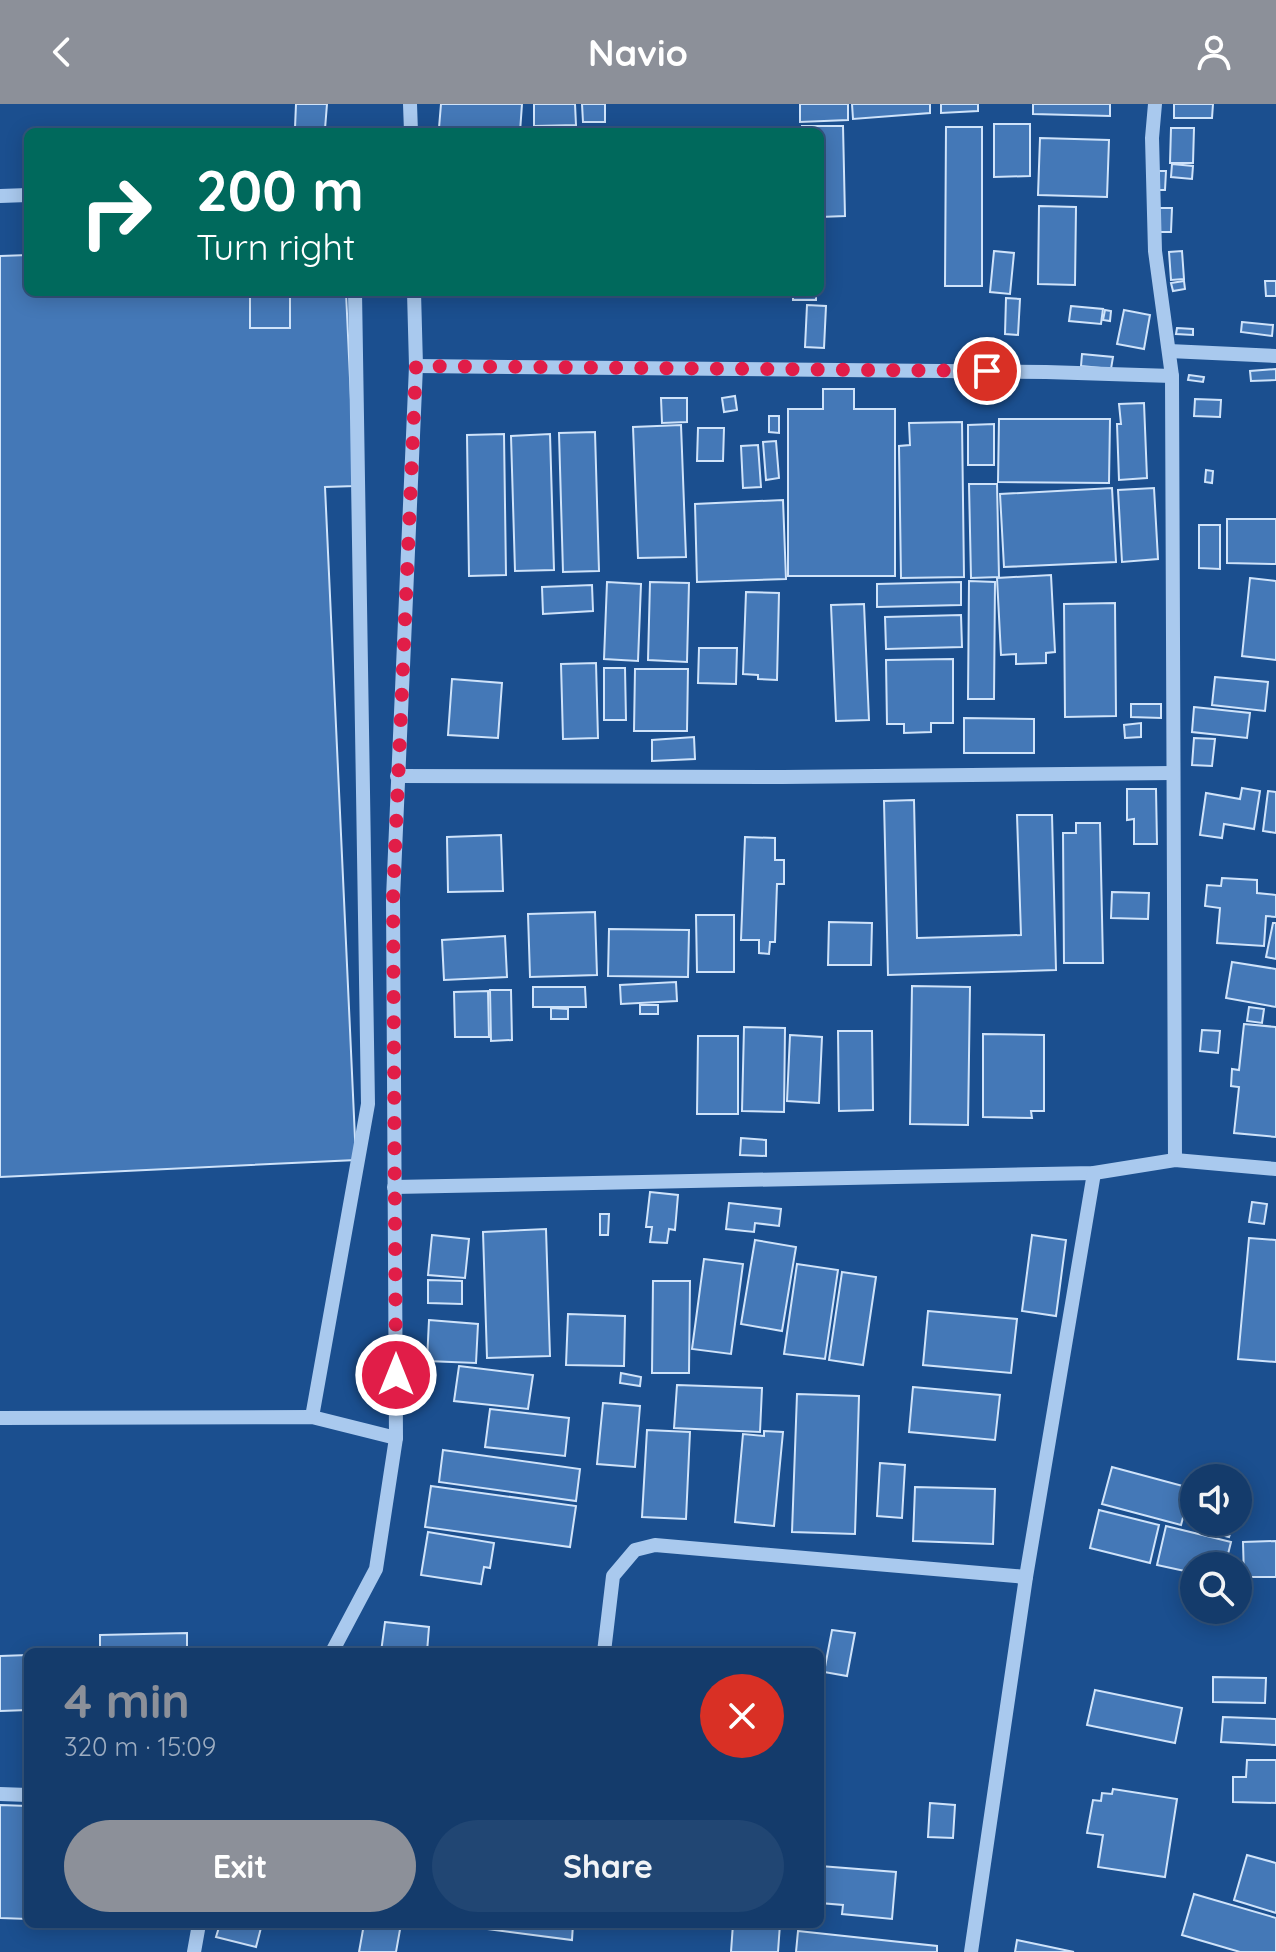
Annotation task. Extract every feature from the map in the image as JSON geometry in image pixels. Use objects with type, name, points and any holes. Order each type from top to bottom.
[{"type":"street","points":[[410,104],[411,128]]},
{"type":"street","points":[[1155,104],[1152,138],[1155,251],[1172,376],[1175,1160]]},
{"type":"street","points":[[0,196],[24,195]]},
{"type":"street","points":[[312,1417],[368,1104],[355,296]]},
{"type":"street","points":[[334,1648],[376,1569],[396,1438],[393,898],[416,366],[414,296]]},
{"type":"street","points":[[1169,351],[1276,356]]},
{"type":"street","points":[[416,366],[1172,376]]},
{"type":"street","points":[[397,776],[783,777],[1173,773]]},
{"type":"street","points":[[394,1187],[1094,1173],[1175,1160],[1276,1169]]},
{"type":"street","points":[[971,1952],[1026,1577],[1094,1173]]},
{"type":"street","points":[[0,1418],[312,1417],[396,1438]]},
{"type":"street","points":[[604,1648],[613,1576],[635,1550],[655,1545],[1026,1577]]},
{"type":"street","points":[[0,1794],[24,1795]]},
{"type":"street","points":[[194,1952],[198,1928]]},
{"type":"building","points":[[296,104],[327,104],[325,128],[295,128]]},
{"type":"building","points":[[441,104],[522,104],[520,128],[439,128]]},
{"type":"building","points":[[534,104],[575,104],[576,125],[534,126]]},
{"type":"building","points":[[582,104],[605,104],[605,122],[583,122]]},
{"type":"building","points":[[800,104],[848,104],[848,120],[800,122]]},
{"type":"building","points":[[852,104],[930,104],[930,113],[853,119]]},
{"type":"building","points":[[941,104],[978,104],[978,111],[941,113]]},
{"type":"building","points":[[1033,104],[1110,104],[1110,116],[1033,114]]},
{"type":"building","points":[[1174,104],[1213,104],[1212,118],[1174,118]]},
{"type":"building","points":[[994,124],[1030,124],[1030,176],[994,177]]},
{"type":"building","points":[[843,126],[845,216],[824,217],[824,128],[802,128]]},
{"type":"building","points":[[946,127],[982,127],[982,286],[945,286]]},
{"type":"building","points":[[1171,128],[1194,128],[1193,163],[1170,163]]},
{"type":"building","points":[[1040,138],[1109,140],[1107,197],[1038,195]]},
{"type":"building","points":[[1172,164],[1193,166],[1192,179],[1171,177]]},
{"type":"building","points":[[1159,171],[1166,171],[1165,190],[1159,190]]},
{"type":"building","points":[[1039,206],[1076,207],[1075,285],[1038,284]]},
{"type":"building","points":[[1159,208],[1172,208],[1171,232],[1159,232]]},
{"type":"building","points":[[994,251],[1014,253],[1010,294],[990,292]]},
{"type":"building","points":[[1182,251],[1184,279],[1171,280],[1169,252]]},
{"type":"building","points":[[24,255],[24,296],[346,296],[355,486],[325,487],[356,1160],[0,1177],[0,256]]},
{"type":"building","points":[[1184,281],[1185,289],[1173,291],[1171,283]]},
{"type":"building","points":[[1265,281],[1276,281],[1276,296],[1266,296]]},
{"type":"building","points":[[250,296],[290,296],[290,328],[250,328]]},
{"type":"building","points":[[793,296],[816,296],[816,300],[793,300]]},
{"type":"building","points":[[1006,298],[1020,299],[1018,335],[1005,334]]},
{"type":"building","points":[[807,305],[826,306],[824,348],[805,347]]},
{"type":"building","points":[[1071,306],[1103,309],[1101,324],[1069,321]]},
{"type":"building","points":[[1105,310],[1111,311],[1110,321],[1103,320]]},
{"type":"building","points":[[1124,310],[1150,315],[1144,349],[1117,344]]},
{"type":"building","points":[[1242,322],[1273,325],[1272,336],[1241,332]]},
{"type":"building","points":[[1177,328],[1193,329],[1193,335],[1176,334]]},
{"type":"building","points":[[1082,354],[1113,357],[1111,369],[1081,366]]},
{"type":"building","points":[[1276,369],[1276,380],[1251,381],[1250,371]]},
{"type":"building","points":[[1189,375],[1204,377],[1203,382],[1188,380]]},
{"type":"building","points":[[823,389],[854,389],[854,409],[895,409],[895,576],[788,576],[788,409],[823,409]]},
{"type":"building","points":[[735,396],[737,410],[724,412],[722,398]]},
{"type":"building","points":[[661,398],[687,398],[687,422],[662,423]]},
{"type":"building","points":[[1195,399],[1221,400],[1220,417],[1194,416]]},
{"type":"building","points":[[1144,403],[1147,478],[1119,480],[1119,404]]},
{"type":"building","points":[[769,416],[779,416],[779,433],[769,432]]},
{"type":"building","points":[[999,419],[1110,419],[1109,483],[998,482]]},
{"type":"building","points":[[962,422],[964,577],[901,578],[899,446],[910,445],[909,423]]},
{"type":"building","points":[[994,424],[994,465],[968,465],[968,425]]},
{"type":"building","points":[[681,425],[686,557],[638,558],[633,427]]},
{"type":"building","points":[[698,428],[724,428],[723,461],[697,461]]},
{"type":"building","points":[[595,432],[599,571],[563,572],[559,433]]},
{"type":"building","points":[[504,434],[506,575],[469,576],[467,435]]},
{"type":"building","points":[[550,434],[554,570],[515,571],[511,436]]},
{"type":"building","points":[[776,441],[779,478],[766,480],[763,442]]},
{"type":"building","points":[[758,445],[761,487],[743,488],[741,446]]},
{"type":"building","points":[[1206,470],[1213,471],[1212,483],[1205,482]]},
{"type":"building","points":[[969,484],[997,484],[999,577],[971,578]]},
{"type":"building","points":[[1112,488],[1116,562],[1004,567],[1000,494]]},
{"type":"building","points":[[1154,488],[1158,559],[1122,562],[1118,490]]},
{"type":"building","points":[[783,500],[786,579],[697,582],[695,504]]},
{"type":"building","points":[[1227,519],[1276,519],[1276,564],[1227,563]]},
{"type":"building","points":[[1199,525],[1220,525],[1220,569],[1199,568]]},
{"type":"building","points":[[1051,575],[1055,652],[1046,653],[1046,663],[1016,664],[1016,654],[1001,655],[997,578]]},
{"type":"building","points":[[1250,578],[1276,581],[1276,660],[1242,656]]},
{"type":"building","points":[[969,581],[995,582],[994,699],[968,699]]},
{"type":"building","points":[[607,582],[641,584],[638,661],[604,659]]},
{"type":"building","points":[[650,582],[689,583],[687,662],[648,660]]},
{"type":"building","points":[[961,582],[961,605],[877,607],[877,584]]},
{"type":"building","points":[[592,585],[593,611],[543,614],[542,587]]},
{"type":"building","points":[[746,592],[779,593],[777,680],[743,674]]},
{"type":"building","points":[[1115,603],[1116,716],[1065,717],[1064,604]]},
{"type":"building","points":[[864,604],[869,720],[836,721],[831,605]]},
{"type":"building","points":[[961,615],[962,647],[886,649],[885,617]]},
{"type":"building","points":[[699,648],[737,648],[736,684],[698,683]]},
{"type":"building","points":[[953,659],[953,723],[931,723],[931,732],[904,733],[904,724],[887,724],[886,660]]},
{"type":"building","points":[[596,663],[598,738],[563,739],[561,664]]},
{"type":"building","points":[[604,668],[625,668],[626,720],[604,720]]},
{"type":"building","points":[[635,669],[688,669],[687,731],[634,731]]},
{"type":"building","points":[[1215,677],[1268,682],[1265,711],[1212,705]]},
{"type":"building","points":[[452,679],[502,683],[498,738],[448,735]]},
{"type":"building","points":[[1131,704],[1161,704],[1161,718],[1131,717]]},
{"type":"building","points":[[1194,707],[1250,713],[1247,738],[1192,732]]},
{"type":"building","points":[[964,718],[1034,719],[1034,753],[964,753]]},
{"type":"building","points":[[1141,723],[1141,737],[1125,738],[1124,725]]},
{"type":"building","points":[[694,737],[695,759],[652,761],[652,740]]},
{"type":"building","points":[[1194,738],[1215,739],[1212,766],[1192,765]]},
{"type":"building","points":[[1242,788],[1260,791],[1254,829],[1224,824],[1222,838],[1200,835],[1206,793],[1240,799]]},
{"type":"building","points":[[1127,789],[1156,789],[1157,844],[1134,844],[1134,819],[1127,820]]},
{"type":"building","points":[[1268,791],[1276,792],[1276,833],[1263,831]]},
{"type":"building","points":[[914,800],[917,938],[1021,935],[1017,815],[1052,815],[1056,970],[888,975],[884,801]]},
{"type":"building","points":[[1076,823],[1100,823],[1103,963],[1064,963],[1063,833],[1076,833]]},
{"type":"building","points":[[501,835],[503,891],[448,892],[447,837]]},
{"type":"building","points":[[745,837],[775,838],[775,860],[784,860],[784,884],[777,884],[775,942],[770,942],[769,954],[759,953],[759,940],[741,940]]},
{"type":"building","points":[[1222,878],[1257,880],[1257,893],[1276,895],[1276,917],[1266,916],[1264,946],[1217,943],[1220,908],[1205,906],[1207,885],[1221,886]]},
{"type":"building","points":[[1112,892],[1149,893],[1148,919],[1111,918]]},
{"type":"building","points":[[595,912],[597,975],[530,977],[528,914]]},
{"type":"building","points":[[696,915],[734,915],[734,972],[697,972]]},
{"type":"building","points":[[829,922],[872,923],[871,965],[828,965]]},
{"type":"building","points":[[1273,923],[1276,923],[1276,959],[1266,957]]},
{"type":"building","points":[[609,929],[689,930],[688,977],[608,976]]},
{"type":"building","points":[[505,936],[507,977],[444,980],[442,940]]},
{"type":"building","points":[[1232,962],[1276,969],[1276,1007],[1226,998]]},
{"type":"building","points":[[676,982],[677,1001],[621,1004],[620,985]]},
{"type":"building","points":[[912,986],[970,987],[968,1125],[910,1124]]},
{"type":"building","points":[[533,987],[585,987],[586,1007],[533,1007]]},
{"type":"building","points":[[490,990],[511,990],[512,1040],[491,1041]]},
{"type":"building","points":[[488,991],[489,1037],[455,1037],[454,992]]},
{"type":"building","points":[[640,1005],[658,1005],[658,1014],[640,1014]]},
{"type":"building","points":[[1249,1007],[1264,1009],[1262,1023],[1247,1021]]},
{"type":"building","points":[[551,1008],[568,1009],[568,1019],[551,1019]]},
{"type":"building","points":[[1244,1024],[1276,1027],[1276,1137],[1234,1133],[1239,1087],[1231,1086],[1232,1069],[1239,1070]]},
{"type":"building","points":[[744,1027],[785,1028],[784,1112],[742,1111]]},
{"type":"building","points":[[1202,1030],[1220,1031],[1218,1053],[1200,1051]]},
{"type":"building","points":[[838,1031],[872,1031],[873,1110],[839,1111]]},
{"type":"building","points":[[983,1034],[1044,1035],[1044,1111],[1031,1111],[1032,1118],[983,1117]]},
{"type":"building","points":[[790,1035],[822,1037],[819,1103],[787,1101]]},
{"type":"building","points":[[698,1036],[738,1036],[738,1114],[697,1114]]},
{"type":"building","points":[[741,1138],[766,1140],[766,1156],[740,1155]]},
{"type":"building","points":[[650,1192],[678,1195],[675,1230],[669,1229],[667,1243],[650,1242],[652,1227],[646,1227]]},
{"type":"building","points":[[1252,1202],[1267,1204],[1264,1224],[1249,1222]]},
{"type":"building","points":[[729,1203],[781,1209],[779,1226],[755,1223],[754,1232],[726,1229]]},
{"type":"building","points":[[600,1214],[609,1214],[608,1235],[600,1235]]},
{"type":"building","points":[[546,1229],[550,1356],[487,1358],[483,1232]]},
{"type":"building","points":[[432,1235],[469,1239],[465,1278],[428,1275]]},
{"type":"building","points":[[1032,1235],[1066,1240],[1056,1316],[1022,1311]]},
{"type":"building","points":[[1249,1238],[1276,1240],[1276,1362],[1238,1359]]},
{"type":"building","points":[[755,1240],[796,1247],[782,1331],[741,1324]]},
{"type":"building","points":[[704,1259],[743,1264],[731,1354],[692,1349]]},
{"type":"building","points":[[797,1264],[838,1270],[825,1359],[784,1354]]},
{"type":"building","points":[[842,1272],[876,1277],[863,1365],[829,1360]]},
{"type":"building","points":[[428,1280],[462,1281],[462,1304],[428,1303]]},
{"type":"building","points":[[653,1281],[690,1281],[689,1373],[652,1373]]},
{"type":"building","points":[[928,1311],[1017,1319],[1011,1373],[923,1365]]},
{"type":"building","points":[[568,1314],[625,1316],[624,1366],[566,1365]]},
{"type":"building","points":[[429,1320],[478,1324],[476,1363],[427,1361]]},
{"type":"building","points":[[459,1366],[533,1375],[528,1409],[454,1401]]},
{"type":"building","points":[[621,1373],[641,1377],[640,1386],[620,1383]]},
{"type":"building","points":[[677,1385],[762,1388],[760,1432],[674,1428]]},
{"type":"building","points":[[913,1387],[1000,1395],[995,1440],[909,1432]]},
{"type":"building","points":[[797,1394],[859,1396],[855,1534],[792,1532]]},
{"type":"building","points":[[603,1403],[640,1406],[635,1467],[597,1464]]},
{"type":"building","points":[[490,1409],[569,1418],[565,1456],[485,1447]]},
{"type":"building","points":[[647,1430],[690,1432],[686,1519],[642,1517]]},
{"type":"building","points":[[764,1431],[783,1432],[774,1526],[735,1522],[743,1434],[764,1436]]},
{"type":"building","points":[[443,1450],[580,1469],[576,1501],[439,1482]]},
{"type":"building","points":[[880,1463],[905,1465],[902,1518],[877,1516]]},
{"type":"building","points":[[1112,1467],[1180,1485],[1180,1525],[1102,1504]]},
{"type":"building","points":[[431,1486],[576,1506],[570,1547],[425,1527]]},
{"type":"building","points":[[915,1487],[995,1489],[993,1544],[913,1541]]},
{"type":"building","points":[[1099,1510],[1159,1525],[1150,1563],[1090,1548]]},
{"type":"building","points":[[1166,1526],[1180,1529],[1180,1536],[1207,1536],[1231,1542],[1228,1552],[1180,1552],[1180,1570],[1157,1565]]},
{"type":"building","points":[[428,1532],[494,1543],[490,1568],[484,1567],[481,1584],[421,1575]]},
{"type":"building","points":[[1276,1541],[1276,1577],[1252,1577],[1252,1552],[1243,1552],[1243,1542]]},
{"type":"building","points":[[385,1622],[429,1627],[427,1648],[382,1648]]},
{"type":"building","points":[[832,1630],[855,1633],[847,1676],[824,1672]]},
{"type":"building","points":[[187,1633],[187,1648],[100,1648],[100,1635]]},
{"type":"building","points":[[24,1655],[24,1710],[0,1711],[0,1656]]},
{"type":"building","points":[[1213,1677],[1266,1678],[1265,1703],[1213,1702]]},
{"type":"building","points":[[1095,1690],[1182,1708],[1175,1743],[1087,1725]]},
{"type":"building","points":[[1223,1717],[1276,1719],[1276,1745],[1221,1742]]},
{"type":"building","points":[[1247,1760],[1276,1760],[1276,1803],[1233,1802],[1233,1777],[1246,1777]]},
{"type":"building","points":[[1113,1789],[1177,1799],[1165,1877],[1098,1867],[1103,1835],[1087,1833],[1093,1800],[1101,1801],[1102,1793],[1112,1794]]},
{"type":"building","points":[[930,1803],[955,1805],[953,1838],[928,1837]]},
{"type":"building","points":[[0,1805],[24,1806],[24,1919],[0,1918]]},
{"type":"building","points":[[1247,1855],[1276,1863],[1276,1913],[1234,1900]]},
{"type":"building","points":[[824,1866],[896,1872],[892,1919],[842,1914],[843,1905],[824,1903]]},
{"type":"building","points":[[1194,1894],[1276,1918],[1276,1952],[1240,1952],[1182,1935]]},
{"type":"building","points":[[219,1928],[261,1928],[256,1947],[216,1937]]},
{"type":"building","points":[[363,1928],[400,1928],[396,1952],[359,1952]]},
{"type":"building","points":[[480,1928],[573,1928],[572,1940]]},
{"type":"building","points":[[733,1928],[780,1928],[778,1952],[731,1952]]},
{"type":"building","points":[[798,1931],[937,1946],[937,1952],[796,1952]]},
{"type":"building","points":[[1017,1940],[1074,1952],[1015,1952]]},
{"type":"route","points":[[396,1375],[393,898],[416,366],[987,371]]}]
